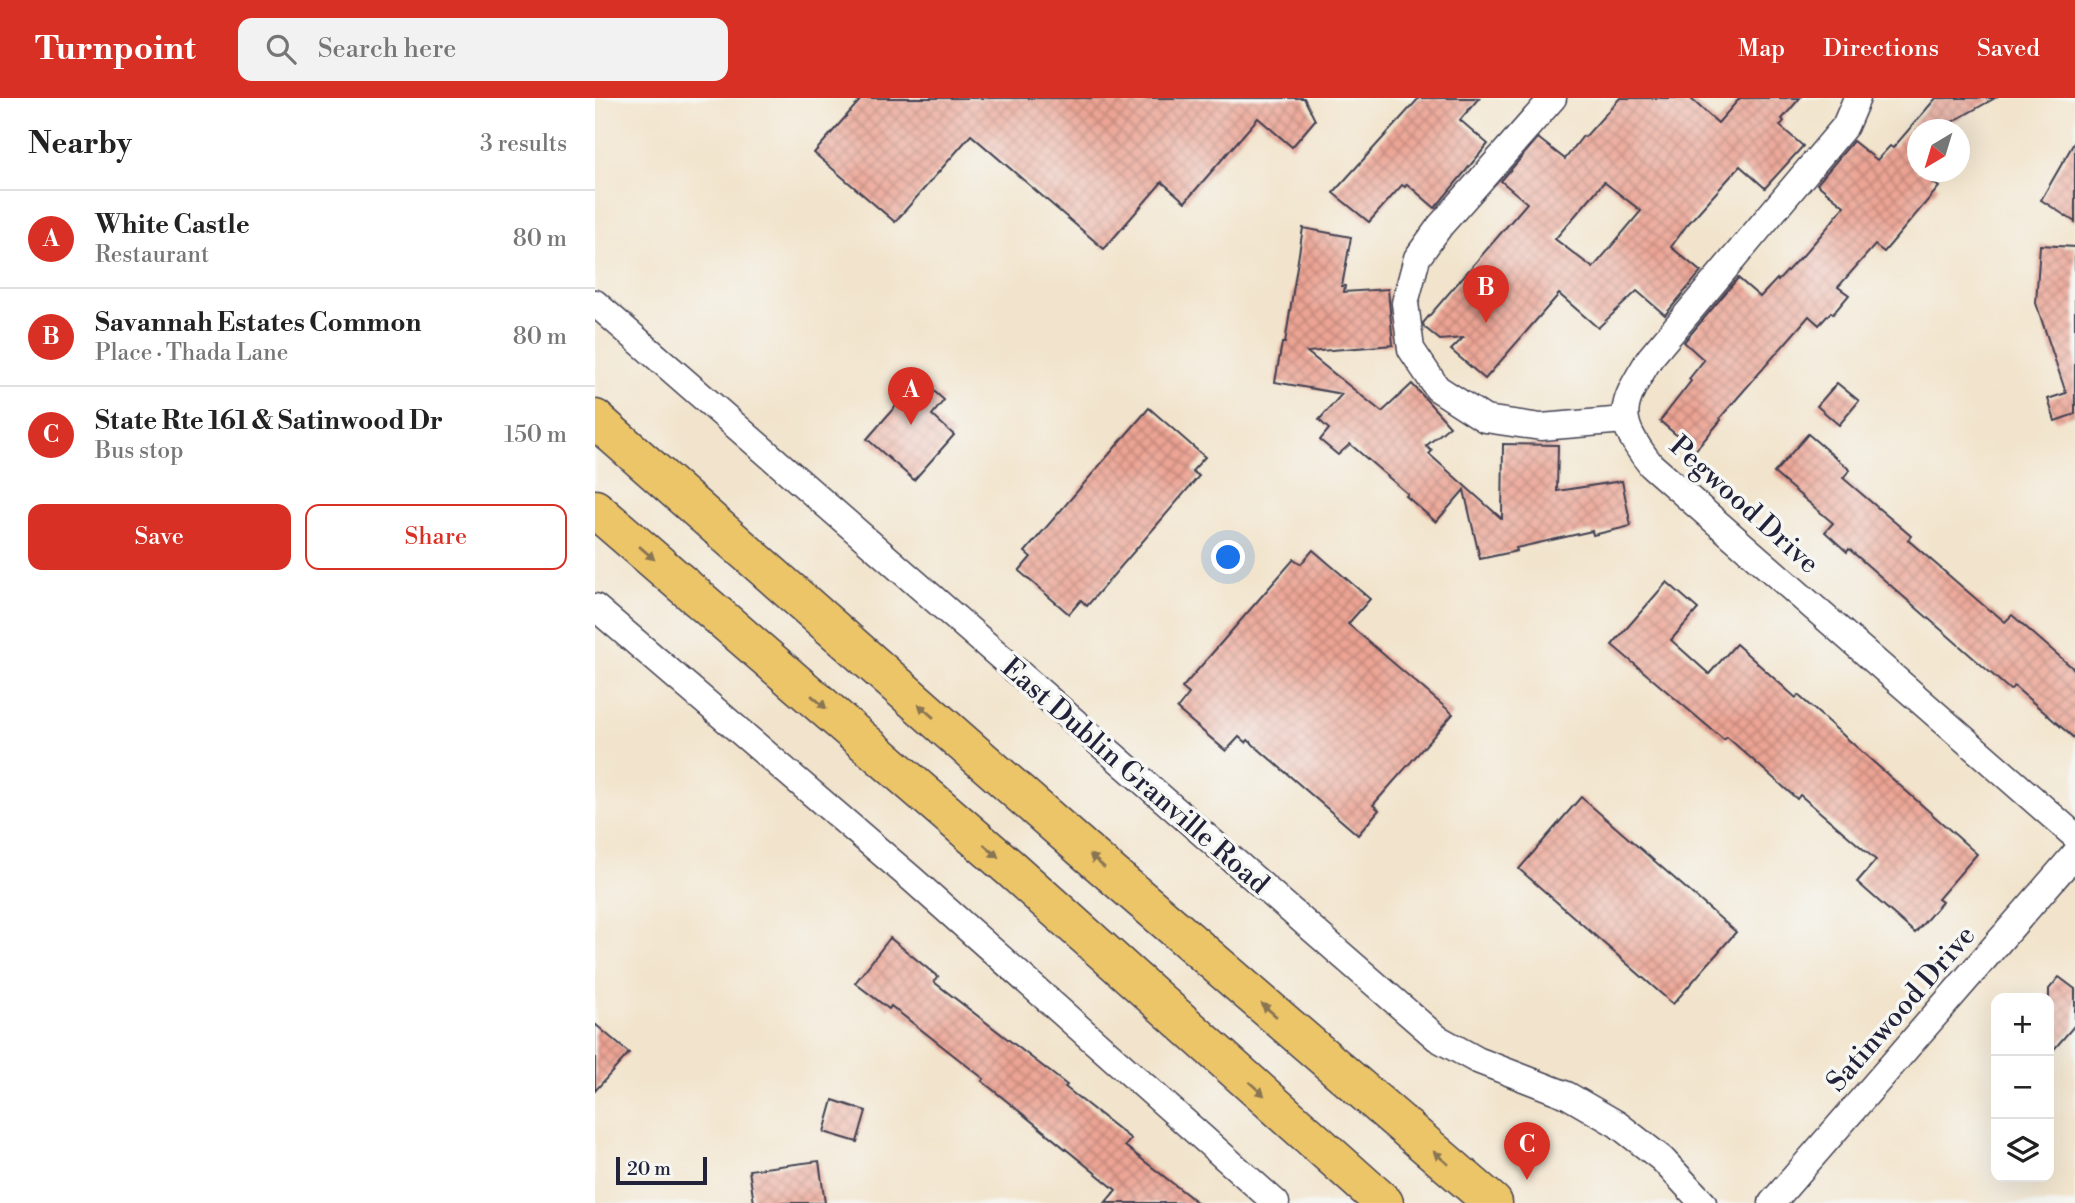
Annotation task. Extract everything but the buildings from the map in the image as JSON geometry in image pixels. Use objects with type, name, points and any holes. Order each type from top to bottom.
[{"type":"main road","points":[[595,419],[1084,850],[1493,1203]]},
{"type":"main road","points":[[595,509],[1020,877],[1384,1203]]},
{"type":"street","points":[[1553,98],[1445,219],[1417,258],[1405,303],[1411,349],[1437,388],[1485,419],[1541,427],[1625,420],[1628,394],[1650,358],[1845,126],[1857,98]]},
{"type":"street","name":"East Dublin Granville Road","points":[[595,303],[1437,1038],[1477,1060],[1567,1095],[1617,1125],[1662,1158],[1703,1203]]},
{"type":"street","name":"Pegwood Drive","points":[[1625,420],[1633,442],[1651,465],[2075,836]]},
{"type":"street","points":[[595,607],[912,879],[1276,1203]]},
{"type":"street","name":"Satinwood Drive","points":[[1772,1203],[2075,854]]},
{"type":"place","name":"Savannah Estates Common","points":[[1486,323]]},
{"type":"place","name":"White Castle","points":[[911,425]]},
{"type":"place","name":"State Rte 161 & Satinwood Dr","points":[[1527,1180]]}]
